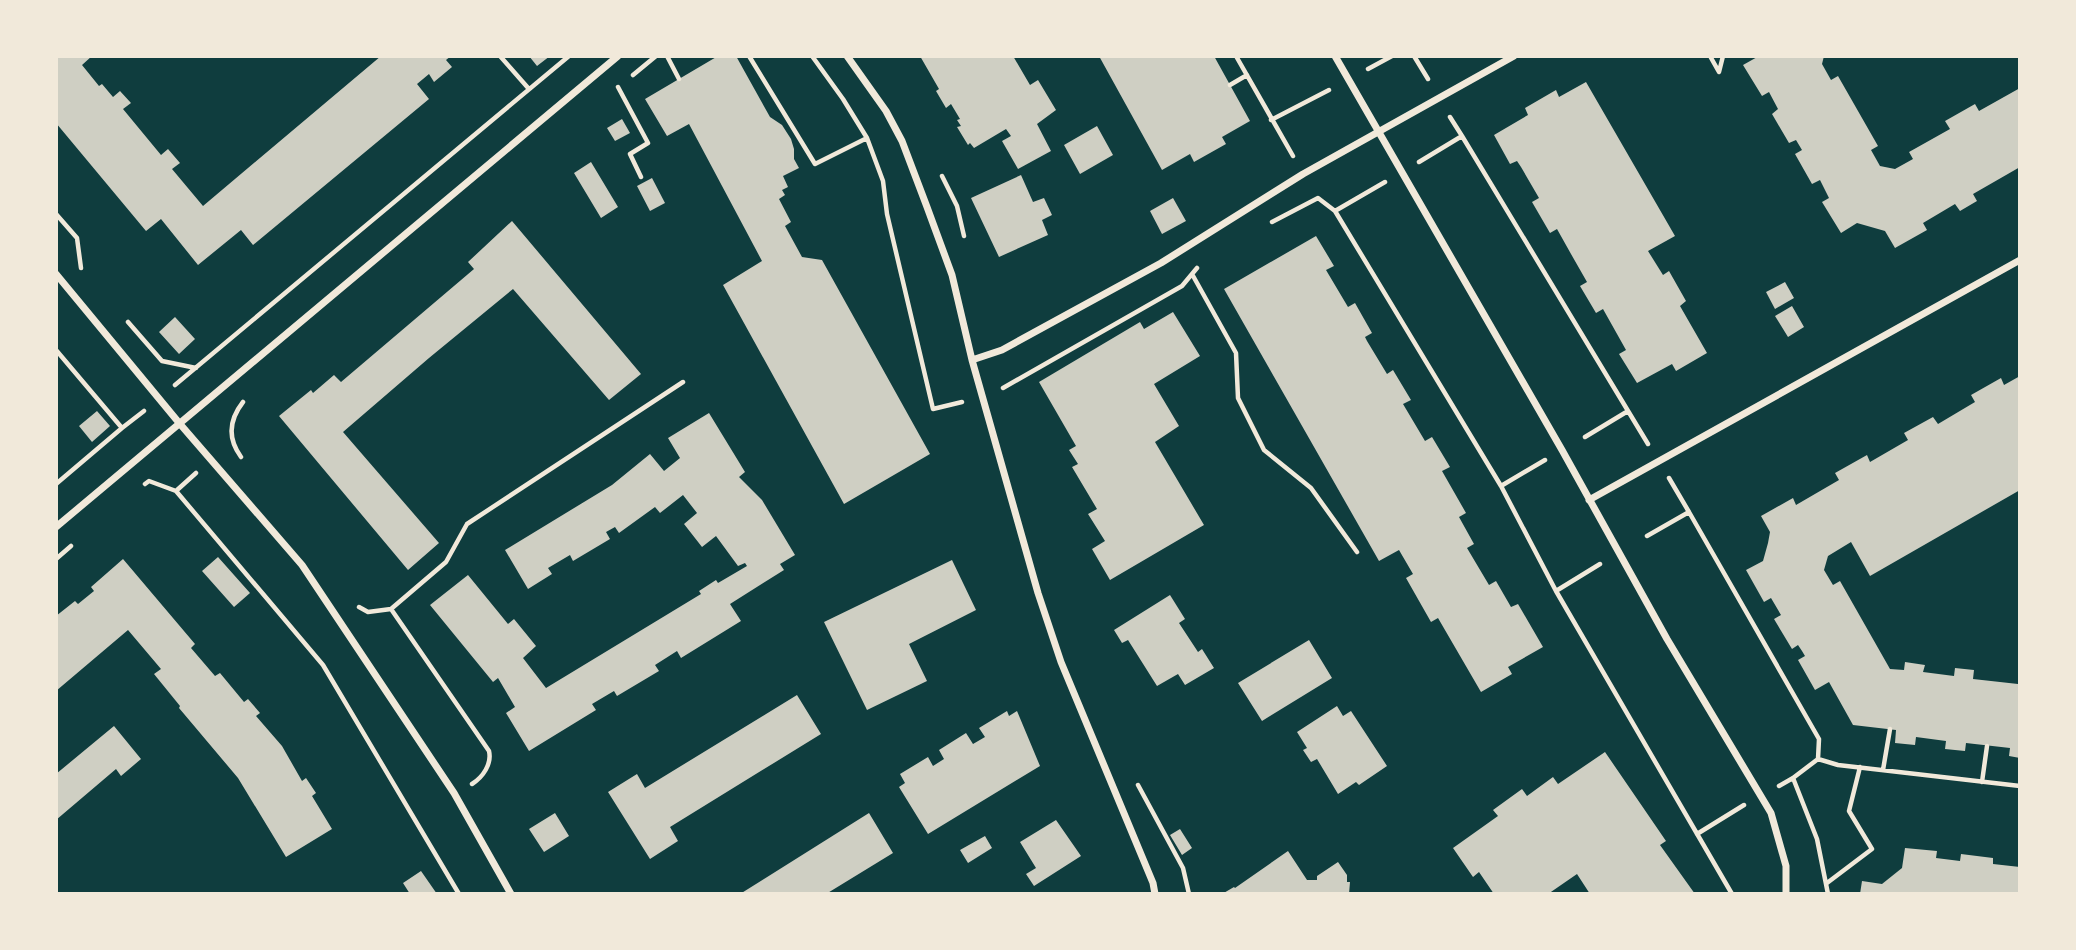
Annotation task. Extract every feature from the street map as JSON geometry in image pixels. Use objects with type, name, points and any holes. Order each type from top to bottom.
[{"type":"street","points":[[56,527],[618,56]]},
{"type":"street","points":[[847,56],[886,111],[902,141],[952,275],[982,397],[1038,593],[1061,662],[1153,883],[1155,894]]},
{"type":"street","points":[[1335,56],[1667,639],[1771,813],[1786,866],[1786,894]]},
{"type":"street","points":[[972,360],[1003,350],[1161,263],[1303,174],[1514,56]]},
{"type":"street","points":[[1589,500],[2020,260]]},
{"type":"street","points":[[56,274],[180,424],[302,565],[454,793],[511,894]]},
{"type":"path","points":[[500,56],[528,89]]},
{"type":"path","points":[[213,354],[569,56]]},
{"type":"path","points":[[608,95],[656,56]]},
{"type":"path","points":[[667,56],[679,79]]},
{"type":"path","points":[[749,56],[815,164],[867,138]]},
{"type":"path","points":[[811,56],[843,99],[867,138],[883,181],[887,214],[933,410],[982,397],[1004,387],[1182,286],[1203,260]]},
{"type":"path","points":[[1236,56],[1290,152]]},
{"type":"path","points":[[1364,71],[1392,56]]},
{"type":"path","points":[[1710,56],[1719,72],[1723,56]]},
{"type":"path","points":[[1230,85],[1247,75]]},
{"type":"path","points":[[618,87],[648,143],[630,154],[642,177]]},
{"type":"path","points":[[1271,120],[1329,89]]},
{"type":"path","points":[[1462,136],[1628,411],[1585,437]]},
{"type":"path","points":[[1335,211],[1437,151]]},
{"type":"path","points":[[1265,227],[1318,198],[1335,211],[1501,486],[1556,591],[1732,894]]},
{"type":"path","points":[[56,214],[77,238],[80,267],[90,278]]},
{"type":"path","points":[[1192,274],[1236,353],[1238,398],[1264,450],[1311,488],[1357,552]]},
{"type":"path","points":[[126,319],[162,361],[197,368]]},
{"type":"path","points":[[56,350],[122,428],[56,484]]},
{"type":"path","points":[[358,605],[368,612],[391,609],[446,562],[467,524],[682,382]]},
{"type":"path","points":[[243,460],[232,441],[233,415],[248,395]]},
{"type":"path","points":[[176,491],[232,441]]},
{"type":"path","points":[[1501,486],[1545,460]]},
{"type":"path","points":[[139,489],[149,481],[176,491],[323,665],[459,894]]},
{"type":"path","points":[[1689,512],[1819,739],[1818,759],[1793,778],[1817,839],[1828,894]]},
{"type":"path","points":[[56,559],[77,542]]},
{"type":"path","points":[[1556,591],[1604,562]]},
{"type":"path","points":[[391,609],[489,751],[491,756],[486,769],[476,782],[469,786]]},
{"type":"path","points":[[1883,770],[1890,729]]},
{"type":"path","points":[[1982,782],[1987,746]]},
{"type":"path","points":[[1818,759],[1838,765],[2020,786]]},
{"type":"path","points":[[1827,883],[1872,849],[1849,811],[1860,767]]},
{"type":"path","points":[[1183,868],[1189,894]]},
{"type":"building","points":[[56,56],[92,56],[82,65],[99,86],[102,84],[113,97],[120,91],[131,103],[123,109],[161,155],[168,149],[180,163],[172,169],[203,206],[381,56],[451,56],[446,60],[452,67],[434,82],[429,74],[417,84],[429,99],[253,245],[241,230],[198,265],[161,219],[146,231],[56,123]]},
{"type":"building","points":[[529,56],[550,56],[537,66]]},
{"type":"building","points":[[718,56],[736,56],[770,117],[782,125],[791,139],[794,159],[799,168],[783,176],[788,187],[782,190],[785,195],[779,199],[791,222],[785,226],[802,257],[822,260],[930,454],[844,504],[723,285],[762,261],[689,124],[667,136],[645,99]]},
{"type":"building","points":[[920,56],[1013,56],[1030,85],[1038,80],[1056,110],[1037,124],[1051,151],[1018,169],[1002,141],[1011,136],[1006,129],[974,148],[970,143],[968,145],[957,127],[961,126],[957,120],[960,119],[951,104],[946,108],[936,91],[939,89]]},
{"type":"building","points":[[1099,56],[1214,56],[1250,121],[1222,137],[1226,144],[1194,162],[1190,154],[1162,170]]},
{"type":"building","points":[[1759,56],[1824,56],[1822,64],[1831,80],[1838,76],[1878,146],[1871,150],[1880,166],[1895,169],[1913,159],[1909,152],[1950,129],[1945,121],[1975,104],[1979,111],[2020,88],[2020,167],[1973,194],[1977,201],[1960,211],[1955,204],[1923,223],[1927,230],[1895,248],[1885,231],[1857,223],[1841,233],[1822,202],[1829,198],[1820,180],[1812,184],[1795,154],[1802,150],[1796,140],[1789,143],[1772,114],[1778,109],[1769,92],[1762,96],[1743,65]]},
{"type":"building","points":[[1586,82],[1675,236],[1648,251],[1663,275],[1669,271],[1686,301],[1680,306],[1707,353],[1676,371],[1672,364],[1637,383],[1619,354],[1626,350],[1603,309],[1596,313],[1580,286],[1587,282],[1557,229],[1550,233],[1532,202],[1539,198],[1517,161],[1510,164],[1494,135],[1528,115],[1525,108],[1556,90],[1559,97]]},
{"type":"building","points":[[622,119],[630,133],[615,141],[607,128]]},
{"type":"building","points":[[1097,126],[1113,155],[1080,174],[1064,145]]},
{"type":"building","points":[[591,162],[618,207],[601,218],[574,173]]},
{"type":"building","points":[[1021,175],[1033,202],[1044,198],[1052,215],[1042,220],[1048,235],[999,257],[971,198]]},
{"type":"building","points":[[652,178],[665,203],[650,211],[637,186]]},
{"type":"building","points":[[1173,198],[1186,221],[1162,234],[1150,211]]},
{"type":"building","points":[[512,221],[641,374],[609,400],[513,289],[429,358],[343,432],[439,543],[408,570],[279,416],[334,375],[341,382],[474,269],[468,262]]},
{"type":"building","points":[[1316,236],[1334,266],[1326,270],[1348,307],[1355,303],[1372,333],[1365,337],[1367,341],[1387,374],[1393,370],[1411,400],[1403,404],[1425,441],[1432,437],[1450,467],[1442,471],[1466,513],[1459,517],[1474,544],[1467,548],[1489,585],[1496,581],[1511,607],[1518,604],[1543,647],[1508,667],[1512,674],[1481,692],[1438,618],[1431,622],[1406,578],[1413,574],[1399,550],[1379,561],[1224,289]]},
{"type":"building","points":[[1785,282],[1794,298],[1775,309],[1766,292]]},
{"type":"building","points":[[1792,306],[1804,327],[1788,337],[1775,316]]},
{"type":"building","points":[[1173,312],[1200,356],[1154,384],[1179,426],[1155,442],[1204,525],[1110,580],[1092,549],[1105,541],[1088,514],[1097,509],[1072,467],[1078,464],[1069,450],[1076,446],[1039,382],[1140,322],[1144,329]]},
{"type":"building","points":[[175,317],[195,339],[179,354],[159,332]]},
{"type":"building","points":[[2020,376],[2020,490],[1870,576],[1851,542],[1828,556],[1824,570],[1833,585],[1840,581],[1890,669],[1904,670],[1905,662],[1925,665],[1923,672],[1954,676],[1955,668],[1974,670],[1973,679],[2018,684],[2020,678],[2020,758],[2009,756],[2010,748],[1966,743],[1965,751],[1945,749],[1946,741],[1916,737],[1915,745],[1895,743],[1896,730],[1853,725],[1829,682],[1815,690],[1798,660],[1805,656],[1798,645],[1792,649],[1774,619],[1781,615],[1771,598],[1764,602],[1746,570],[1763,561],[1768,543],[1770,532],[1761,516],[1793,498],[1796,505],[1839,480],[1835,473],[1867,455],[1870,462],[1908,440],[1904,433],[1933,417],[1938,424],[1975,402],[1971,395],[2001,378],[2004,385]]},
{"type":"building","points":[[97,411],[110,426],[92,442],[79,426]]},
{"type":"building","points":[[709,413],[745,472],[739,477],[762,500],[795,555],[780,564],[784,570],[730,604],[741,621],[681,658],[677,651],[655,665],[659,671],[617,696],[614,691],[592,704],[596,710],[529,751],[506,713],[515,707],[498,678],[493,682],[430,605],[468,575],[508,624],[514,619],[536,646],[523,658],[546,688],[701,594],[699,591],[716,580],[718,583],[747,566],[745,563],[738,566],[716,536],[702,547],[684,524],[697,513],[683,495],[660,513],[655,507],[619,533],[615,527],[606,532],[610,539],[573,561],[570,555],[548,568],[552,574],[528,589],[505,550],[612,485],[650,454],[664,471],[680,458],[668,438]]},
{"type":"building","points":[[218,557],[250,593],[234,607],[202,571]]},
{"type":"building","points":[[123,559],[195,644],[191,648],[215,676],[220,673],[244,702],[248,699],[260,713],[256,716],[282,746],[302,781],[306,778],[316,793],[312,796],[332,829],[286,857],[238,778],[179,708],[154,674],[161,669],[128,630],[56,691],[56,616],[94,591],[91,587]]},
{"type":"building","points":[[952,560],[976,610],[909,644],[927,681],[867,710],[824,622]]},
{"type":"building","points":[[1170,595],[1185,619],[1179,623],[1198,652],[1202,649],[1214,668],[1185,685],[1178,674],[1157,686],[1128,640],[1122,643],[1114,630]]},
{"type":"building","points":[[1309,640],[1332,678],[1262,721],[1238,683]]},
{"type":"building","points":[[797,695],[821,734],[670,827],[678,841],[650,859],[608,792],[637,774],[645,788]]},
{"type":"building","points":[[1337,706],[1343,716],[1351,711],[1387,766],[1359,785],[1356,782],[1338,794],[1317,759],[1311,762],[1303,750],[1307,748],[1297,732]]},
{"type":"building","points":[[1007,711],[1009,716],[1017,711],[1040,766],[928,834],[899,787],[905,783],[900,774],[928,757],[933,766],[944,759],[939,750],[966,733],[973,744],[985,737],[979,728]]},
{"type":"building","points":[[114,726],[141,759],[121,776],[116,769],[56,820],[56,774]]},
{"type":"building","points":[[1605,752],[1666,841],[1660,845],[1695,894],[1590,894],[1577,874],[1548,894],[1494,894],[1479,872],[1473,877],[1453,848],[1498,816],[1493,810],[1522,789],[1527,796],[1553,777],[1558,784]]},
{"type":"building","points":[[555,813],[569,836],[544,852],[529,829]]},
{"type":"building","points":[[869,813],[893,853],[826,894],[740,894]]},
{"type":"building","points":[[1056,820],[1081,856],[1034,886],[1026,874],[1036,868],[1020,842]]},
{"type":"building","points":[[1180,829],[1192,848],[1182,855],[1170,835]]},
{"type":"building","points":[[985,836],[992,848],[968,863],[960,850]]},
{"type":"building","points":[[1905,848],[1937,851],[1936,858],[1960,861],[1961,854],[1993,858],[1993,864],[2020,867],[2020,894],[1860,894],[1862,881],[1882,884],[1902,868]]},
{"type":"building","points":[[1288,851],[1307,880],[1317,880],[1317,876],[1338,862],[1347,875],[1347,882],[1350,882],[1349,894],[1222,894],[1235,888]]},
{"type":"building","points":[[421,871],[437,894],[410,894],[403,883]]}]
